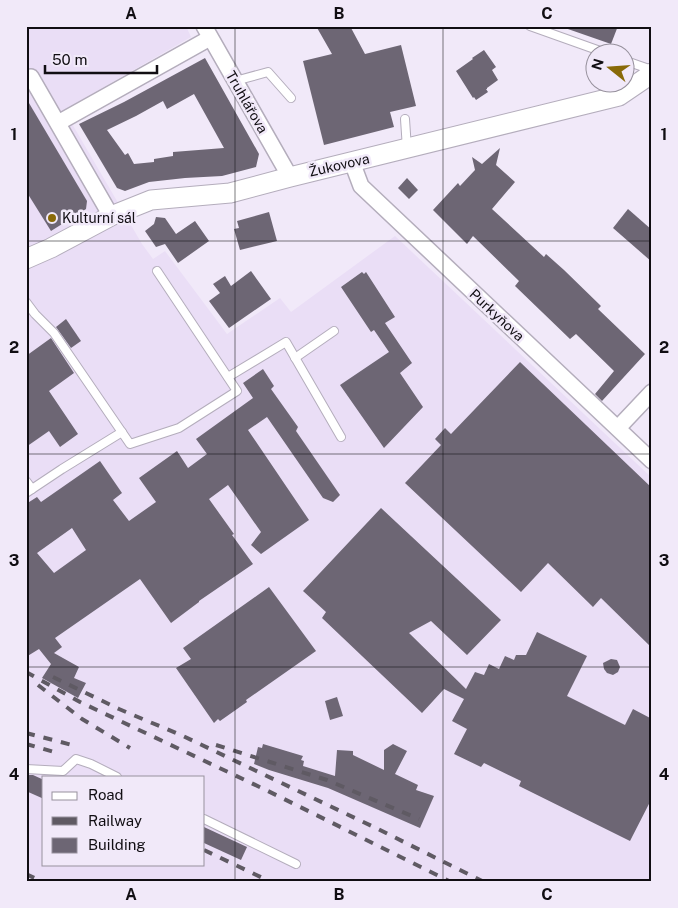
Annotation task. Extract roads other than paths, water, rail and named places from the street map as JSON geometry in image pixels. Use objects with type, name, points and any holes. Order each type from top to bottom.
[{"type":"street","name":"Truhlářova","points":[[207,32],[290,177]]},
{"type":"street","points":[[58,123],[207,32]]},
{"type":"street","name":"Žukovova","points":[[26,258],[51,248],[111,216],[152,200],[230,193],[619,96],[644,79],[652,71]]},
{"type":"street","points":[[29,73],[111,216]]},
{"type":"street","name":"Purkyňova","points":[[352,162],[361,186],[652,461]]},
{"type":"street","points":[[618,428],[652,392]]},
{"type":"lane","points":[[530,26],[586,46]]},
{"type":"lane","points":[[636,65],[652,71]]},
{"type":"lane","points":[[235,81],[268,72],[291,98]]},
{"type":"lane","points":[[405,119],[407,149]]},
{"type":"lane","points":[[26,302],[54,333],[130,444],[180,428],[237,391],[157,271]]},
{"type":"lane","points":[[295,358],[334,331]]},
{"type":"lane","points":[[228,378],[286,342],[341,437]]},
{"type":"lane","points":[[26,481],[29,491],[122,432]]},
{"type":"lane","points":[[26,769],[63,771],[76,759],[115,776]]},
{"type":"lane","points":[[205,819],[296,864]]},
{"type":"railway","points":[[26,672],[80,702],[266,790],[451,882]]},
{"type":"railway","points":[[53,677],[119,709],[183,736],[484,882]]},
{"type":"railway","points":[[38,685],[82,719],[130,748]]},
{"type":"railway","points":[[26,733],[76,746]]},
{"type":"railway","points":[[26,744],[58,753]]},
{"type":"railway","points":[[216,745],[327,780],[419,819]]},
{"type":"railway","points":[[205,850],[271,882]]},
{"type":"railway","points":[[26,874],[43,882]]},
{"type":"place","name":"Kulturní sál","points":[[52,218]]}]
